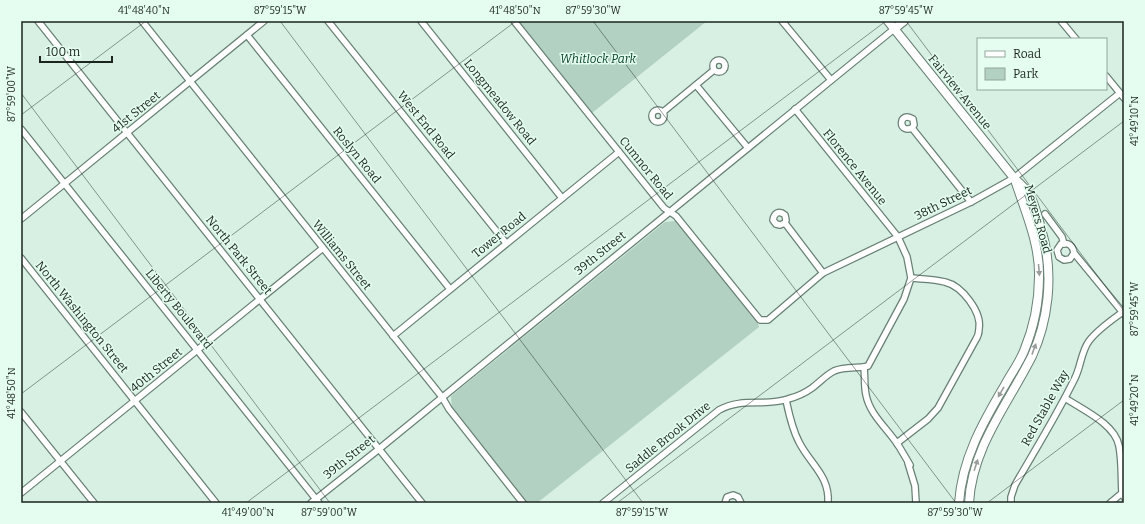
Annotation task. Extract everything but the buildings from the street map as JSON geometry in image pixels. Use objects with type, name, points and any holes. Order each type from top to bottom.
[{"type":"street","name":"North Park Street","points":[[38,21],[422,503]]},
{"type":"street","name":"Williams Street","points":[[142,21],[442,397],[449,409],[523,503]]},
{"type":"street","name":"41st Street","points":[[21,219],[264,21]]},
{"type":"street","name":"West End Road","points":[[328,21],[506,243]]},
{"type":"street","name":"Longmeadow Road","points":[[421,21],[562,198]]},
{"type":"street","name":"Cumnor Road","points":[[514,21],[664,208],[676,216],[760,320],[768,320]]},
{"type":"street","points":[[782,21],[831,80]]},
{"type":"street","name":"Fairview Avenue","points":[[888,21],[1014,178]]},
{"type":"street","name":"39th Street","points":[[315,502],[904,21]]},
{"type":"street","points":[[1061,21],[1075,38]]},
{"type":"street","name":"Roslyn Road","points":[[247,35],[450,289]]},
{"type":"street","points":[[663,112],[714,70]]},
{"type":"street","points":[[1107,77],[1124,98]]},
{"type":"street","points":[[696,85],[748,148]]},
{"type":"street","name":"38th Street","points":[[768,320],[823,273],[971,202],[1014,178],[1120,93]]},
{"type":"street","name":"Florence Avenue","points":[[795,110],[898,237],[907,257],[911,278]]},
{"type":"street","points":[[912,128],[971,202]]},
{"type":"street","name":"Liberty Boulevard","points":[[21,129],[197,350],[315,502]]},
{"type":"street","name":"Tower Road","points":[[393,336],[618,152]]},
{"type":"street","name":"Meyers Road","points":[[959,503],[960,488],[966,463],[987,416],[1023,351],[1033,325],[1037,309],[1039,276],[1037,252],[1028,218],[1014,178]]},
{"type":"street","name":"Meyers Road","points":[[969,503],[970,489],[975,466],[985,440],[1032,355],[1042,328],[1046,311],[1049,276],[1046,251],[1037,215],[1029,194],[1014,178]]},
{"type":"street","points":[[1045,214],[1062,237],[1064,244]]},
{"type":"street","points":[[785,223],[823,273]]},
{"type":"street","points":[[1074,253],[1068,260],[1064,260],[1059,257],[1057,253],[1061,244],[1071,245],[1074,249],[1074,253],[1123,312]]},
{"type":"street","name":"40th Street","points":[[21,493],[323,248]]},
{"type":"street","name":"North Washington Street","points":[[21,258],[216,503]]},
{"type":"street","points":[[897,442],[928,419],[938,408],[975,341],[979,329],[978,316],[968,299],[957,288],[946,282],[911,278],[901,304],[868,366],[864,367],[866,396],[874,414],[897,442],[910,465],[915,486],[916,503]]},
{"type":"street","name":"Red Stable Way","points":[[1011,503],[1011,497],[1015,485],[1065,398],[1077,373],[1082,354],[1088,342],[1099,330],[1123,312]]},
{"type":"street","name":"Saddle Brook Drive","points":[[603,503],[725,406],[738,403],[786,400],[807,392],[828,374],[837,370],[864,367]]},
{"type":"street","points":[[1065,398],[1106,424],[1115,435],[1119,447],[1123,495],[1110,503]]},
{"type":"street","points":[[786,400],[792,428],[798,440],[826,482],[828,489],[828,503]]},
{"type":"street","points":[[21,412],[94,503]]},
{"type":"street","points":[[725,503],[727,497],[733,495],[738,497],[741,503]]},
{"type":"green space","name":"Whitlock Park","points":[[518,21],[707,21],[592,113]]},
{"type":"green space","points":[[676,221],[757,321],[759,327],[537,503],[526,503],[452,410],[451,396],[665,222]]}]
